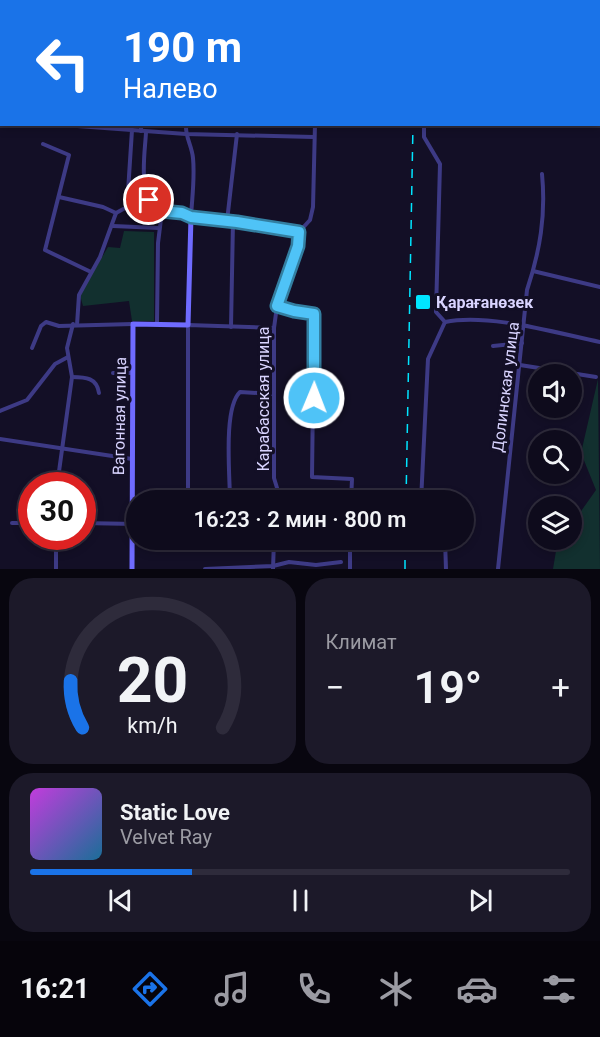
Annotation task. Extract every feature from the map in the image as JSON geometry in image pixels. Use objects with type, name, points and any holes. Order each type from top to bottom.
[{"type":"street","points":[[77,126],[186,134],[314,137]]},
{"type":"street","points":[[142,126],[145,189],[149,200],[162,211],[299,232]]},
{"type":"street","points":[[186,126],[195,170],[191,217],[188,325],[188,490]]},
{"type":"street","name":"Карабасская улица","points":[[277,490],[273,478],[274,328],[277,306],[298,246],[299,232],[310,220],[313,207],[315,126]]},
{"type":"street","points":[[424,126],[424,137],[440,164],[436,312],[445,322]]},
{"type":"street","points":[[59,472],[72,377],[68,357],[68,339],[75,324],[78,295],[113,226],[116,213],[127,207],[132,130]]},
{"type":"street","points":[[227,221],[237,134]]},
{"type":"street","points":[[43,144],[69,155],[45,250],[91,272]]},
{"type":"street","name":"Долинская улица","points":[[498,569],[527,290],[533,271],[545,206],[542,174]]},
{"type":"street","points":[[59,197],[103,207],[116,213]]},
{"type":"street","points":[[157,324],[159,228],[162,211]]},
{"type":"street","points":[[231,327],[233,221]]},
{"type":"street","points":[[113,226],[159,228]]},
{"type":"street","points":[[533,271],[600,287]]},
{"type":"street","points":[[277,306],[314,314],[312,477],[352,478],[351,490]]},
{"type":"street","points":[[445,322],[460,319],[525,326],[600,342]]},
{"type":"street","points":[[32,348],[41,326],[46,322],[59,326],[157,324],[274,328]]},
{"type":"street","points":[[422,490],[428,359],[445,322]]},
{"type":"street","name":"Вагонная улица","points":[[133,324],[133,490]]},
{"type":"street","points":[[493,346],[522,343]]},
{"type":"street","points":[[0,411],[27,400],[55,364],[68,357]]},
{"type":"street","points":[[520,365],[596,377]]},
{"type":"street","points":[[113,373],[133,373]]},
{"type":"street","points":[[72,377],[83,377],[95,381],[99,393]]},
{"type":"street","points":[[230,490],[230,442],[234,398],[240,392],[274,394]]},
{"type":"street","points":[[0,439],[132,459]]},
{"type":"street","points":[[12,523],[18,523]]},
{"type":"street","points":[[96,524],[126,524]]},
{"type":"street","points":[[56,550],[56,569]]},
{"type":"street","name":"Вагонная улица","points":[[132,569],[133,550]]},
{"type":"street","points":[[273,567],[274,550]]},
{"type":"street","points":[[350,550],[350,569]]},
{"type":"street","points":[[445,550],[446,569]]},
{"type":"street","points":[[205,569],[273,567],[289,562],[321,567],[341,562]]},
{"type":"green space","points":[[124,231],[154,232],[154,321],[132,321],[129,301],[83,306],[80,295],[108,247],[120,248]]},
{"type":"green space","points":[[598,379],[600,569],[553,569],[556,550],[582,550],[582,510],[596,490],[582,455]]},
{"type":"railway","points":[[406,490],[413,126]]},
{"type":"railway","points":[[405,550],[405,569]]},
{"type":"place","name":"Қарағанөзек","points":[[423,302]]},
{"type":"route","points":[[149,200],[162,211],[299,232],[298,246],[277,306],[314,314],[314,398]]}]
